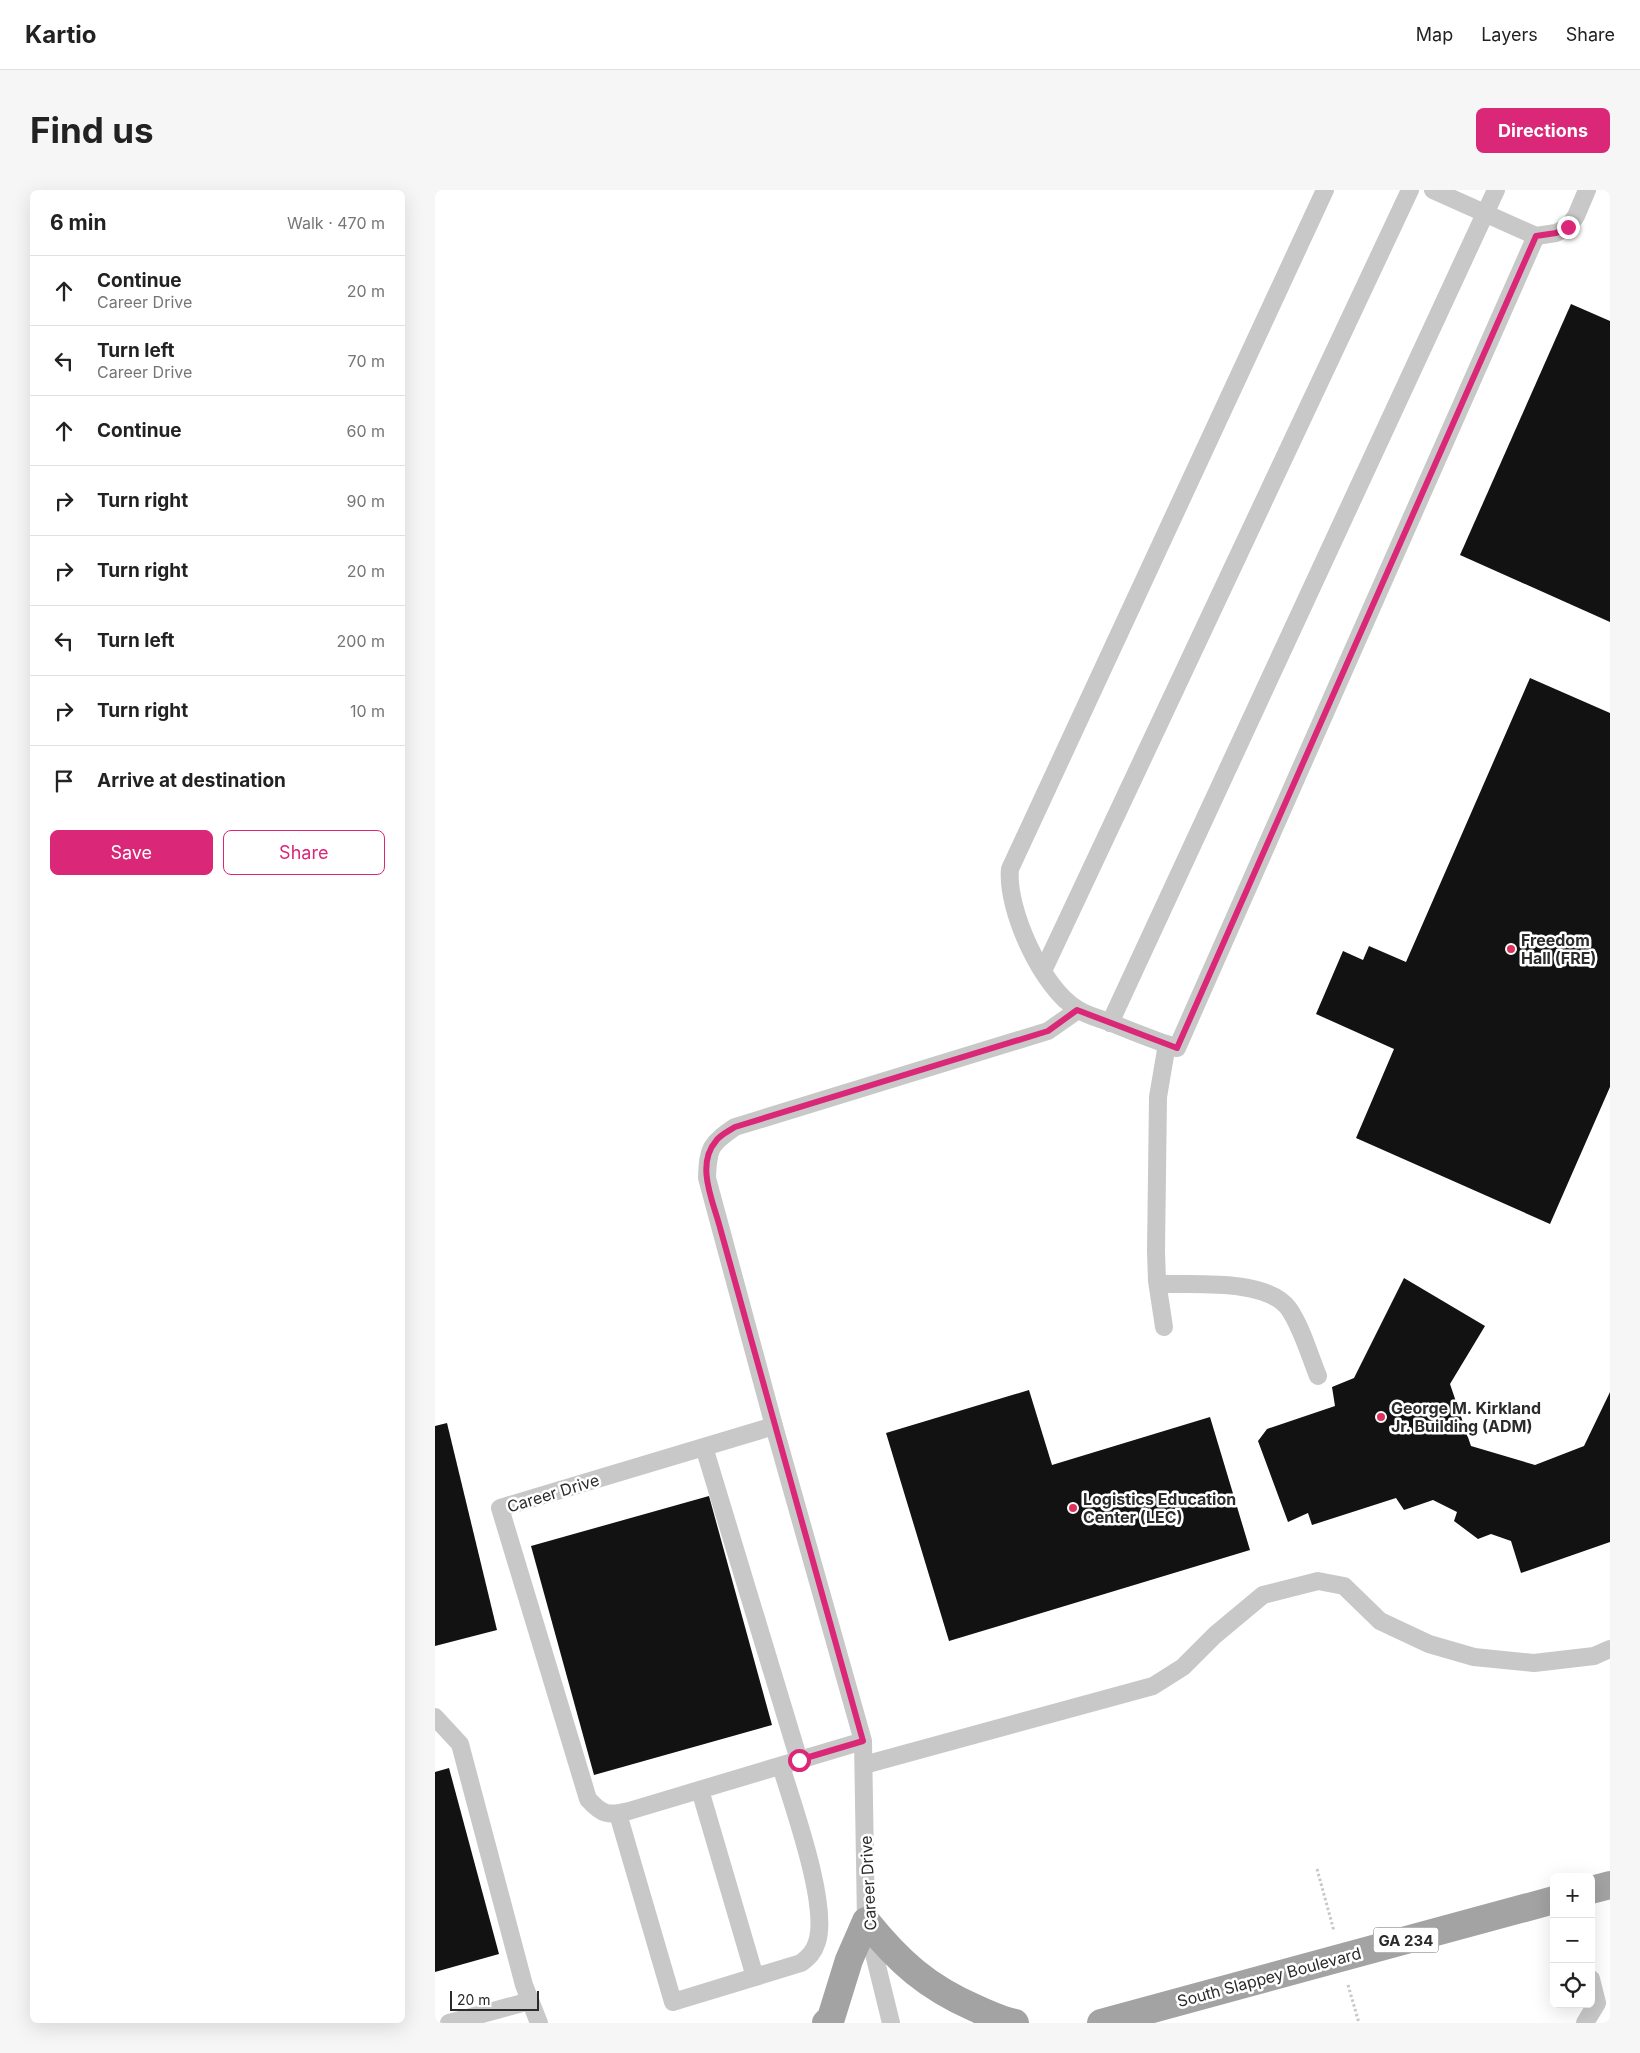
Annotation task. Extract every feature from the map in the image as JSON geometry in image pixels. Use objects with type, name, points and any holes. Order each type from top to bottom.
[{"type":"main road","points":[[1595,1889],[1610,1885]]},
{"type":"main road","name":"South Slappey Boulevard","points":[[1101,2023],[1550,1901]]},
{"type":"main road","points":[[826,2023],[831,2018],[849,1960],[866,1921],[885,1946],[927,1983],[948,1996],[1015,2023]]},
{"type":"lane","points":[[1325,190],[1010,869],[1009,882],[1024,939],[1062,998],[1077,1010],[1177,1048],[1536,236]]},
{"type":"lane","points":[[1043,971],[1410,190]]},
{"type":"lane","points":[[1433,190],[1536,236],[1556,233],[1568,227],[1576,216],[1587,190]]},
{"type":"lane","points":[[1110,1023],[1496,190]]},
{"type":"lane","points":[[774,1426],[707,1178],[707,1155],[716,1140],[735,1127],[1048,1031],[1077,1010]]},
{"type":"lane","points":[[1164,1327],[1156,1251],[1158,1097],[1167,1044]]},
{"type":"lane","points":[[1158,1284],[1223,1285],[1255,1290],[1275,1297],[1288,1308],[1297,1323],[1318,1376]]},
{"type":"lane","name":"Career Drive","points":[[618,1814],[611,1815],[597,1810],[588,1799],[500,1508],[774,1426],[863,1741],[866,1921],[891,2023]]},
{"type":"lane","points":[[704,1447],[799,1760]]},
{"type":"lane","points":[[864,1765],[1153,1686],[1183,1668],[1215,1635],[1263,1595],[1318,1580],[1344,1586],[1380,1621],[1429,1644],[1474,1657],[1534,1663],[1594,1656],[1610,1649]]},
{"type":"lane","points":[[435,1717],[460,1744],[524,1985],[539,2023]]},
{"type":"lane","points":[[781,1766],[818,1897],[818,1940],[812,1953],[801,1963],[673,2002],[618,1814],[863,1741]]},
{"type":"lane","points":[[700,1790],[755,1977]]},
{"type":"lane","points":[[449,2023],[531,2001]]},
{"type":"lane","points":[[1585,2023],[1594,2008]]},
{"type":"path","points":[[1317,1868],[1327,1906]]},
{"type":"path","points":[[1355,2009],[1359,2023]]},
{"type":"building","points":[[1571,304],[1610,321],[1610,622],[1460,555]]},
{"type":"building","name":"Freedom Hall (FRE)","points":[[1530,678],[1610,713],[1610,1087],[1550,1224],[1356,1138],[1394,1049],[1316,1014],[1343,951],[1363,960],[1369,946],[1406,962]]},
{"type":"building","name":"George M. Kirkland Jr. Building (ADM)","points":[[1404,1278],[1485,1326],[1450,1384],[1471,1446],[1535,1465],[1584,1446],[1610,1392],[1610,1542],[1521,1573],[1511,1541],[1491,1534],[1478,1539],[1454,1521],[1457,1512],[1433,1500],[1404,1510],[1396,1498],[1312,1525],[1308,1513],[1288,1522],[1258,1441],[1267,1429],[1335,1406],[1332,1387],[1354,1378]]},
{"type":"building","name":"Logistics Education Center (LEC)","points":[[1029,1390],[1052,1465],[1210,1417],[1250,1550],[949,1641],[886,1433]]},
{"type":"building","points":[[447,1423],[497,1630],[435,1646],[435,1426]]},
{"type":"building","points":[[709,1496],[772,1725],[594,1775],[531,1546]]},
{"type":"building","points":[[449,1768],[499,1954],[435,1972],[435,1772]]},
{"type":"place","name":"Freedom Hall (FRE)","points":[[1511,949]]},
{"type":"place","name":"George M. Kirkland Jr. Building (ADM)","points":[[1381,1417]]},
{"type":"place","name":"Logistics Education Center (LEC)","points":[[1073,1508]]},
{"type":"route","points":[[799,1760],[863,1741],[719,1224],[707,1178],[707,1155],[716,1140],[735,1127],[1048,1031],[1077,1010],[1177,1048],[1536,236],[1556,233],[1568,227]]}]
